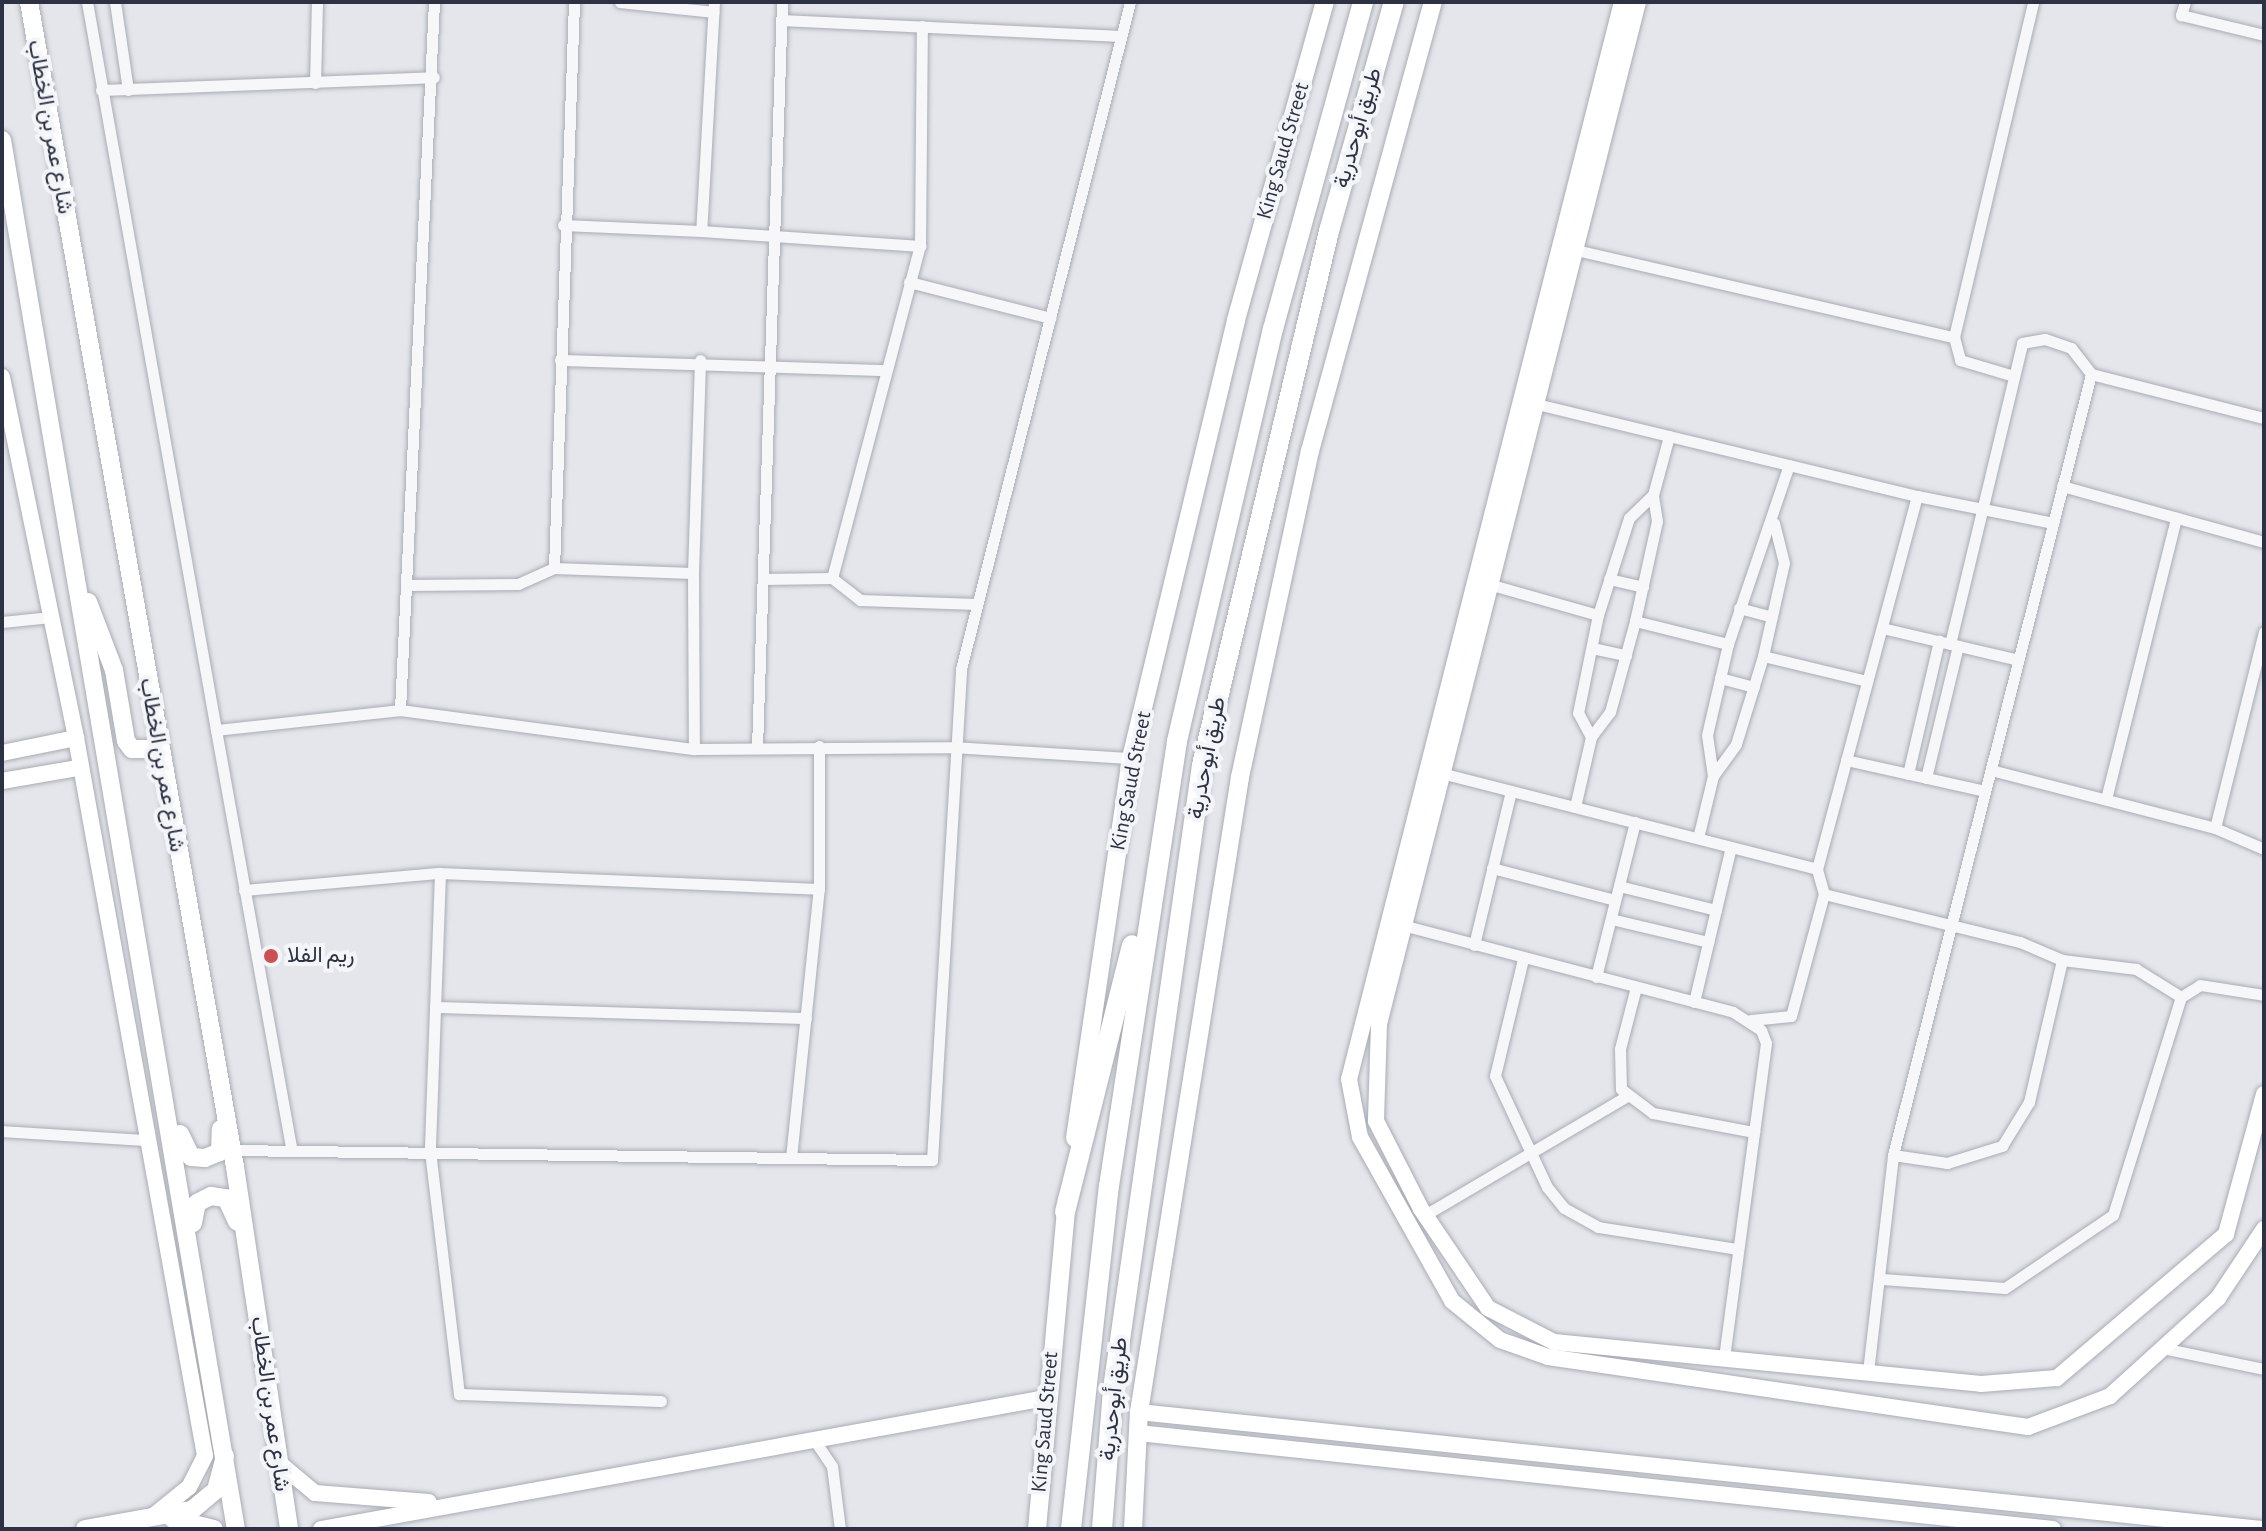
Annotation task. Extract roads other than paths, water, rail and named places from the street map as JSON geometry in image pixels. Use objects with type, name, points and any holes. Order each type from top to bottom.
[{"type":"highway","name":"طريق أبوحدرية","points":[[1071,1529],[1109,1186],[1160,836],[1273,329],[1363,2]]},
{"type":"highway","name":"طريق أبوحدرية","points":[[1102,1529],[1113,1389],[1202,765],[1329,231],[1394,2]]},
{"type":"highway","points":[[1065,1212],[1160,836]]},
{"type":"main road","name":"شارع عمر بن الخطاب","points":[[29,2],[232,1150],[289,1529]]},
{"type":"main road","name":"King Saud Street","points":[[1037,1529],[1046,1398],[1065,1212],[1131,758],[1181,574],[1236,320],[1325,2]]},
{"type":"main road","points":[[1133,1529],[1139,1412],[1240,777],[1310,451],[1433,2]]},
{"type":"main road","points":[[2,140],[228,1446],[236,1529]]},
{"type":"main road","points":[[72,558],[114,670],[126,741],[132,749],[159,749]]},
{"type":"main road","points":[[163,1074],[183,1143],[191,1157],[205,1158],[220,1152],[222,1135],[215,1055]]},
{"type":"main road","points":[[202,1300],[192,1218],[197,1203],[211,1196],[226,1198],[235,1217],[253,1283]]},
{"type":"main road","points":[[85,1529],[152,1517],[205,1501],[216,1490],[228,1446]]},
{"type":"main road","points":[[152,1517],[206,1522],[214,1529]]},
{"type":"street","points":[[87,2],[291,1148]]},
{"type":"street","points":[[115,2],[128,90]]},
{"type":"street","points":[[315,83],[317,2]]},
{"type":"street","points":[[400,710],[434,77],[434,2]]},
{"type":"street","points":[[554,568],[563,225],[574,2]]},
{"type":"street","points":[[620,2],[714,7],[701,231]]},
{"type":"street","points":[[757,748],[782,2]]},
{"type":"street","points":[[232,1150],[291,1148],[932,1160],[961,669],[1130,2]]},
{"type":"street","points":[[1622,2],[1349,1079],[1360,1137],[1452,1301],[1500,1340],[1548,1357],[2028,1427],[2110,1396],[2218,1298],[2264,1229]]},
{"type":"street","points":[[1638,2],[1406,926],[1373,1076],[1376,1121],[1425,1215],[1474,1292],[1514,1326],[1554,1342],[1981,1384],[2057,1378],[2226,1234],[2264,1094]]},
{"type":"street","points":[[2014,376],[1960,360],[1954,337],[2033,2]]},
{"type":"street","points":[[2185,2],[2181,15],[2264,35]]},
{"type":"street","points":[[781,20],[1121,36]]},
{"type":"street","points":[[832,578],[882,370],[920,246],[922,26]]},
{"type":"street","points":[[101,90],[434,77]]},
{"type":"street","points":[[563,225],[774,233],[920,246]]},
{"type":"street","points":[[1576,250],[1954,337]]},
{"type":"street","points":[[909,282],[1050,318]]},
{"type":"street","points":[[1908,774],[1949,644],[2022,343],[2031,339],[2071,348],[2091,374],[2264,418]]},
{"type":"street","points":[[560,360],[770,361],[882,370]]},
{"type":"street","points":[[694,749],[693,573],[700,360]]},
{"type":"street","points":[[1868,1372],[1882,1279],[1893,1155],[2091,374]]},
{"type":"street","points":[[2,377],[76,738],[77,768],[205,1456],[189,1487],[152,1517]]},
{"type":"street","points":[[1537,404],[1917,496],[2053,523]]},
{"type":"street","points":[[1575,807],[1591,737],[1607,721],[1635,621],[1657,521],[1653,495],[1669,436]]},
{"type":"street","points":[[1698,838],[1713,776],[1707,735],[1728,644],[1755,555],[1774,523],[1789,465]]},
{"type":"street","points":[[2062,486],[2264,542]]},
{"type":"street","points":[[1591,737],[1578,713],[1598,615],[1629,518],[1653,495]]},
{"type":"street","points":[[1406,926],[1751,1020],[1791,1016],[1824,894],[1817,869],[1917,496]]},
{"type":"street","points":[[2106,799],[2176,518]]},
{"type":"street","points":[[1713,776],[1736,744],[1763,656],[1784,563],[1774,523]]},
{"type":"street","points":[[407,585],[518,584],[554,568],[693,573]]},
{"type":"street","points":[[763,579],[832,578],[860,600],[977,604]]},
{"type":"street","points":[[1609,579],[1643,587]]},
{"type":"street","points":[[1492,585],[1598,615]]},
{"type":"street","points":[[1739,608],[1772,617]]},
{"type":"street","points":[[2,622],[51,617]]},
{"type":"street","points":[[1635,621],[1728,644]]},
{"type":"street","points":[[1882,628],[2018,660]]},
{"type":"street","points":[[2215,828],[2264,632]]},
{"type":"street","points":[[1926,778],[1949,644]]},
{"type":"street","points":[[1592,648],[1626,655]]},
{"type":"street","points":[[1763,656],[1867,681]]},
{"type":"street","points":[[1720,678],[1754,687]]},
{"type":"street","points":[[216,730],[400,710],[694,749],[954,747],[1131,758]]},
{"type":"street","points":[[2,753],[76,738]]},
{"type":"street","points":[[791,1158],[819,889],[819,746]]},
{"type":"street","points":[[1846,760],[1985,791]]},
{"type":"street","points":[[2,781],[77,768]]},
{"type":"street","points":[[1991,770],[2215,828],[2264,849]]},
{"type":"street","points":[[1445,774],[1817,869]]},
{"type":"street","points":[[1474,945],[1511,791]]},
{"type":"street","points":[[1596,977],[1635,822]]},
{"type":"street","points":[[1694,1002],[1731,847]]},
{"type":"street","points":[[1492,868],[1615,900]]},
{"type":"street","points":[[244,890],[440,873],[819,889]]},
{"type":"street","points":[[440,873],[430,1151],[459,1394],[661,1401]]},
{"type":"street","points":[[1619,886],[1716,910]]},
{"type":"street","points":[[1824,894],[2062,960],[2136,969],[2181,997]]},
{"type":"street","points":[[1611,919],[1708,942]]},
{"type":"street","points":[[1523,959],[1495,1076],[1528,1156],[1581,1220],[1737,1249]]},
{"type":"street","points":[[1893,1155],[1947,1163],[2002,1146],[2029,1102],[2062,960]]},
{"type":"street","points":[[1882,1279],[2005,1288],[2113,1215],[2181,997],[2200,985],[2264,995]]},
{"type":"street","points":[[1636,987],[1617,1069],[1627,1096],[1653,1113],[1754,1132]]},
{"type":"street","points":[[435,1007],[806,1018]]},
{"type":"street","points":[[1724,1358],[1766,1043],[1751,1020]]},
{"type":"street","points":[[1425,1215],[1627,1096]]},
{"type":"street","points":[[2,1131],[147,1140]]},
{"type":"street","points":[[2162,1348],[2264,1369]]},
{"type":"street","points":[[321,1529],[343,1519],[470,1505],[1046,1398]]},
{"type":"street","points":[[1139,1412],[2261,1529]]},
{"type":"street","points":[[1138,1433],[2053,1529]]},
{"type":"street","points":[[815,1441],[832,1466],[840,1529]]},
{"type":"street","points":[[279,1463],[315,1493],[470,1505]]},
{"type":"place","name":"ريم الفلا","points":[[271,956]]}]
